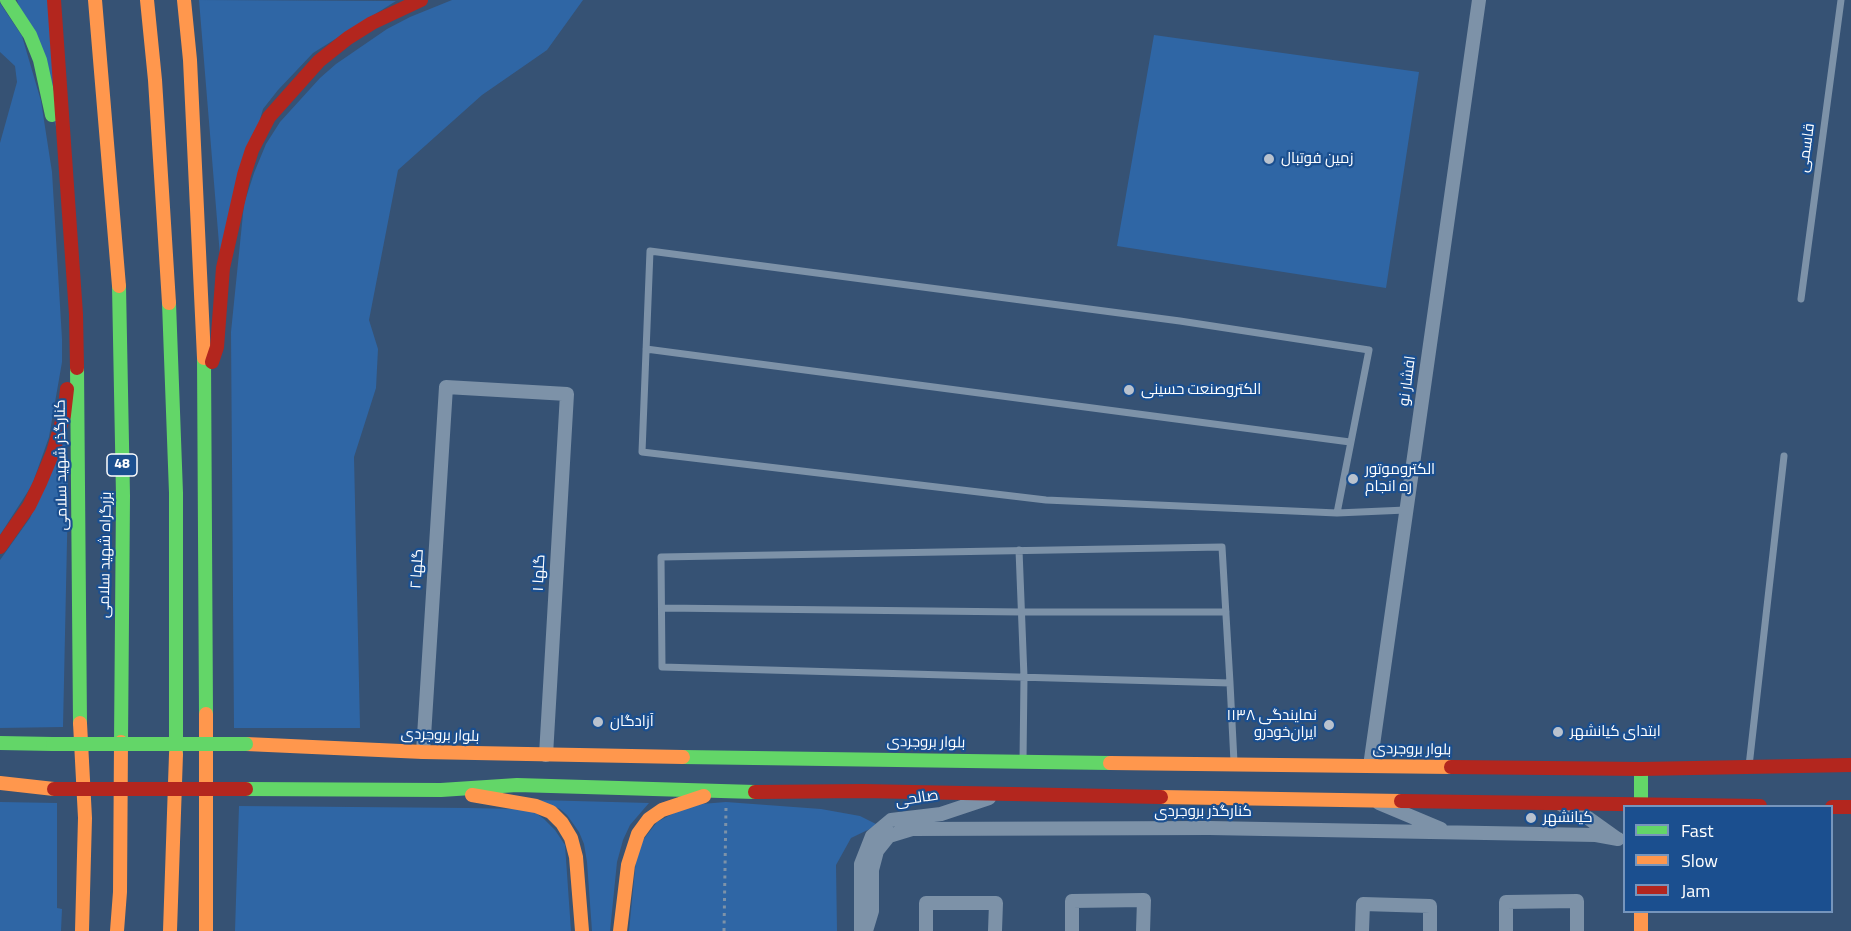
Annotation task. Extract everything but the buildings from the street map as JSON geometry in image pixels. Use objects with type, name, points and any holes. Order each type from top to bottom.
[{"type":"main road","points":[[7,0],[30,36],[40,60],[69,188]]},
{"type":"main road","name":"کنارگذر شهید سلامی","points":[[54,0],[69,188],[76,314],[80,715],[85,818],[82,931]]},
{"type":"main road","name":"بزرگراه شهید سلامی","points":[[95,0],[120,303],[123,496],[120,881],[117,931]]},
{"type":"main road","points":[[147,0],[156,92],[170,299],[176,493],[177,717],[170,931]]},
{"type":"main road","points":[[184,0],[190,60],[205,382],[206,931]]},
{"type":"main road","points":[[205,382],[217,348],[223,268],[244,175],[252,150],[269,117],[319,61],[348,38],[372,23],[421,0]]},
{"type":"main road","points":[[0,547],[29,506],[53,452],[64,415],[76,314]]},
{"type":"main road","name":"بلوار بروجردی","points":[[0,743],[246,744],[546,755],[1370,766],[1641,769],[1851,765]]},
{"type":"main road","points":[[1641,769],[1641,805]]},
{"type":"main road","points":[[0,783],[54,789],[441,790],[517,785],[722,797],[863,791],[1623,806]]},
{"type":"main road","points":[[0,795],[54,789]]},
{"type":"main road","points":[[441,790],[536,806],[551,812],[562,823],[571,838],[576,857],[582,931]]},
{"type":"main road","points":[[620,931],[632,848],[638,834],[649,819],[662,810],[722,797]]},
{"type":"main road","points":[[1641,913],[1641,931]]},
{"type":"street","name":"افشار نو","points":[[1370,766],[1479,0]]},
{"type":"street","name":"گلها ۲","points":[[423,752],[446,387],[567,394]]},
{"type":"street","name":"گلها ۱","points":[[546,755],[567,394]]},
{"type":"street","name":"صالحی","points":[[863,931],[861,864],[872,836],[891,820],[941,814],[996,795]]},
{"type":"street","points":[[1374,801],[1448,832]]},
{"type":"street","points":[[1562,805],[1588,818],[1621,842]]},
{"type":"street","name":"کنارگذر بروجردی","points":[[863,931],[872,911],[872,870],[878,851],[889,836],[912,829],[1209,828],[1448,832],[1596,835],[1621,842]]},
{"type":"street","points":[[1072,931],[1072,901],[1144,900],[1143,931]]},
{"type":"street","points":[[1506,931],[1506,902],[1577,901],[1577,931]]},
{"type":"street","points":[[926,931],[926,903],[996,903],[995,931]]},
{"type":"street","points":[[1362,931],[1363,904],[1430,906],[1430,931]]},
{"type":"lane","name":"قاسمی","points":[[1801,299],[1841,0]]},
{"type":"lane","points":[[1337,513],[1369,350],[1180,321],[650,251],[642,452],[1046,500],[1337,513],[1406,510]]},
{"type":"lane","points":[[646,349],[1350,442]]},
{"type":"lane","points":[[1749,766],[1784,456]]},
{"type":"lane","points":[[1230,683],[662,667],[661,556],[1222,547],[1235,764]]},
{"type":"lane","points":[[1019,550],[1024,677],[1023,761]]},
{"type":"lane","points":[[662,608],[1226,612]]},
{"type":"path","points":[[722,797],[724,931]]},
{"type":"shaded area","points":[[17,0],[53,0],[65,156]]},
{"type":"shaded area","points":[[199,0],[396,1],[313,53],[263,109],[220,256]]},
{"type":"shaded area","points":[[452,0],[583,0],[547,50],[482,95],[398,170],[369,320],[378,349],[376,388],[354,457],[360,728],[234,728],[231,332],[244,204],[266,144],[280,122],[320,78],[336,64],[387,29]]},
{"type":"shaded area","points":[[0,3],[22,36],[41,101],[52,172],[62,362],[49,437],[32,485],[0,535],[0,143],[17,82],[15,66],[0,52]]},
{"type":"shaded area","name":"زمین فوتبال","points":[[1154,35],[1419,72],[1386,288],[1117,246]]},
{"type":"shaded area","points":[[66,435],[68,495],[63,727],[0,728],[0,560],[30,518]]},
{"type":"shaded area","points":[[538,800],[649,803],[630,825],[623,840],[617,862],[610,931],[592,931],[587,862],[579,832],[560,809]]},
{"type":"shaded area","points":[[0,802],[57,803],[57,908],[62,909],[61,931],[0,931]]},
{"type":"shaded area","points":[[726,802],[821,809],[860,816],[878,825],[851,838],[836,865],[837,931],[629,931],[636,859],[643,840],[657,822],[689,805]]},
{"type":"shaded area","points":[[239,806],[469,808],[533,811],[555,830],[565,845],[571,931],[235,931]]},
{"type":"traffic: fast","points":[[7,0],[30,35],[40,60],[52,115]]},
{"type":"traffic: fast","points":[[119,286],[123,496],[121,742]]},
{"type":"traffic: fast","points":[[169,303],[176,493],[176,754]]},
{"type":"traffic: fast","points":[[204,358],[206,714]]},
{"type":"traffic: fast","points":[[77,368],[80,723]]},
{"type":"traffic: fast","points":[[0,743],[53,744]]},
{"type":"traffic: fast","points":[[53,744],[246,744]]},
{"type":"traffic: fast","points":[[683,757],[1110,763]]},
{"type":"traffic: fast","points":[[1641,769],[1641,805]]},
{"type":"traffic: fast","points":[[246,789],[441,790],[517,785],[755,792]]},
{"type":"traffic: slow","points":[[95,0],[119,286]]},
{"type":"traffic: slow","points":[[147,0],[155,80],[169,303]]},
{"type":"traffic: slow","points":[[184,0],[190,60],[204,358]]},
{"type":"traffic: slow","points":[[206,714],[206,931]]},
{"type":"traffic: slow","points":[[80,723],[85,818],[82,931]]},
{"type":"traffic: slow","points":[[117,931],[120,892],[121,742]]},
{"type":"traffic: slow","points":[[246,744],[423,752],[683,757]]},
{"type":"traffic: slow","points":[[170,931],[176,754]]},
{"type":"traffic: slow","points":[[1110,763],[1451,767]]},
{"type":"traffic: slow","points":[[0,783],[54,789]]},
{"type":"traffic: slow","points":[[472,795],[536,806],[551,812],[562,823],[571,838],[576,857],[582,931]]},
{"type":"traffic: slow","points":[[620,931],[628,865],[638,834],[649,819],[662,810],[704,796]]},
{"type":"traffic: slow","points":[[1161,797],[1401,801]]},
{"type":"traffic: slow","points":[[1641,913],[1641,931]]},
{"type":"traffic: jam","points":[[54,0],[76,314],[77,368]]},
{"type":"traffic: jam","points":[[212,362],[217,347],[223,268],[244,175],[252,150],[269,117],[319,61],[348,38],[372,23],[421,0]]},
{"type":"traffic: jam","points":[[0,547],[29,506],[40,483],[53,452],[64,415],[67,389]]},
{"type":"traffic: jam","points":[[1451,767],[1641,769],[1851,765]]},
{"type":"traffic: jam","points":[[54,789],[246,789]]},
{"type":"traffic: jam","points":[[755,792],[863,791],[1161,797]]},
{"type":"traffic: jam","points":[[1401,801],[1688,805]]},
{"type":"traffic: jam","points":[[1833,807],[1851,807]]},
{"type":"place","name":"زمین فوتبال","points":[[1269,159]]},
{"type":"place","name":"الکتروصنعت حسینی","points":[[1129,390]]},
{"type":"place","name":"الکتروموتور ره انجام","points":[[1353,479]]},
{"type":"place","name":"آزادگان","points":[[598,722]]},
{"type":"place","name":"نمایندگی ۱۱۳۸ ایران‌خودرو","points":[[1329,725]]},
{"type":"place","name":"ابتدای کیانشهر","points":[[1558,732]]},
{"type":"place","name":"کیانشهر","points":[[1531,818]]}]
